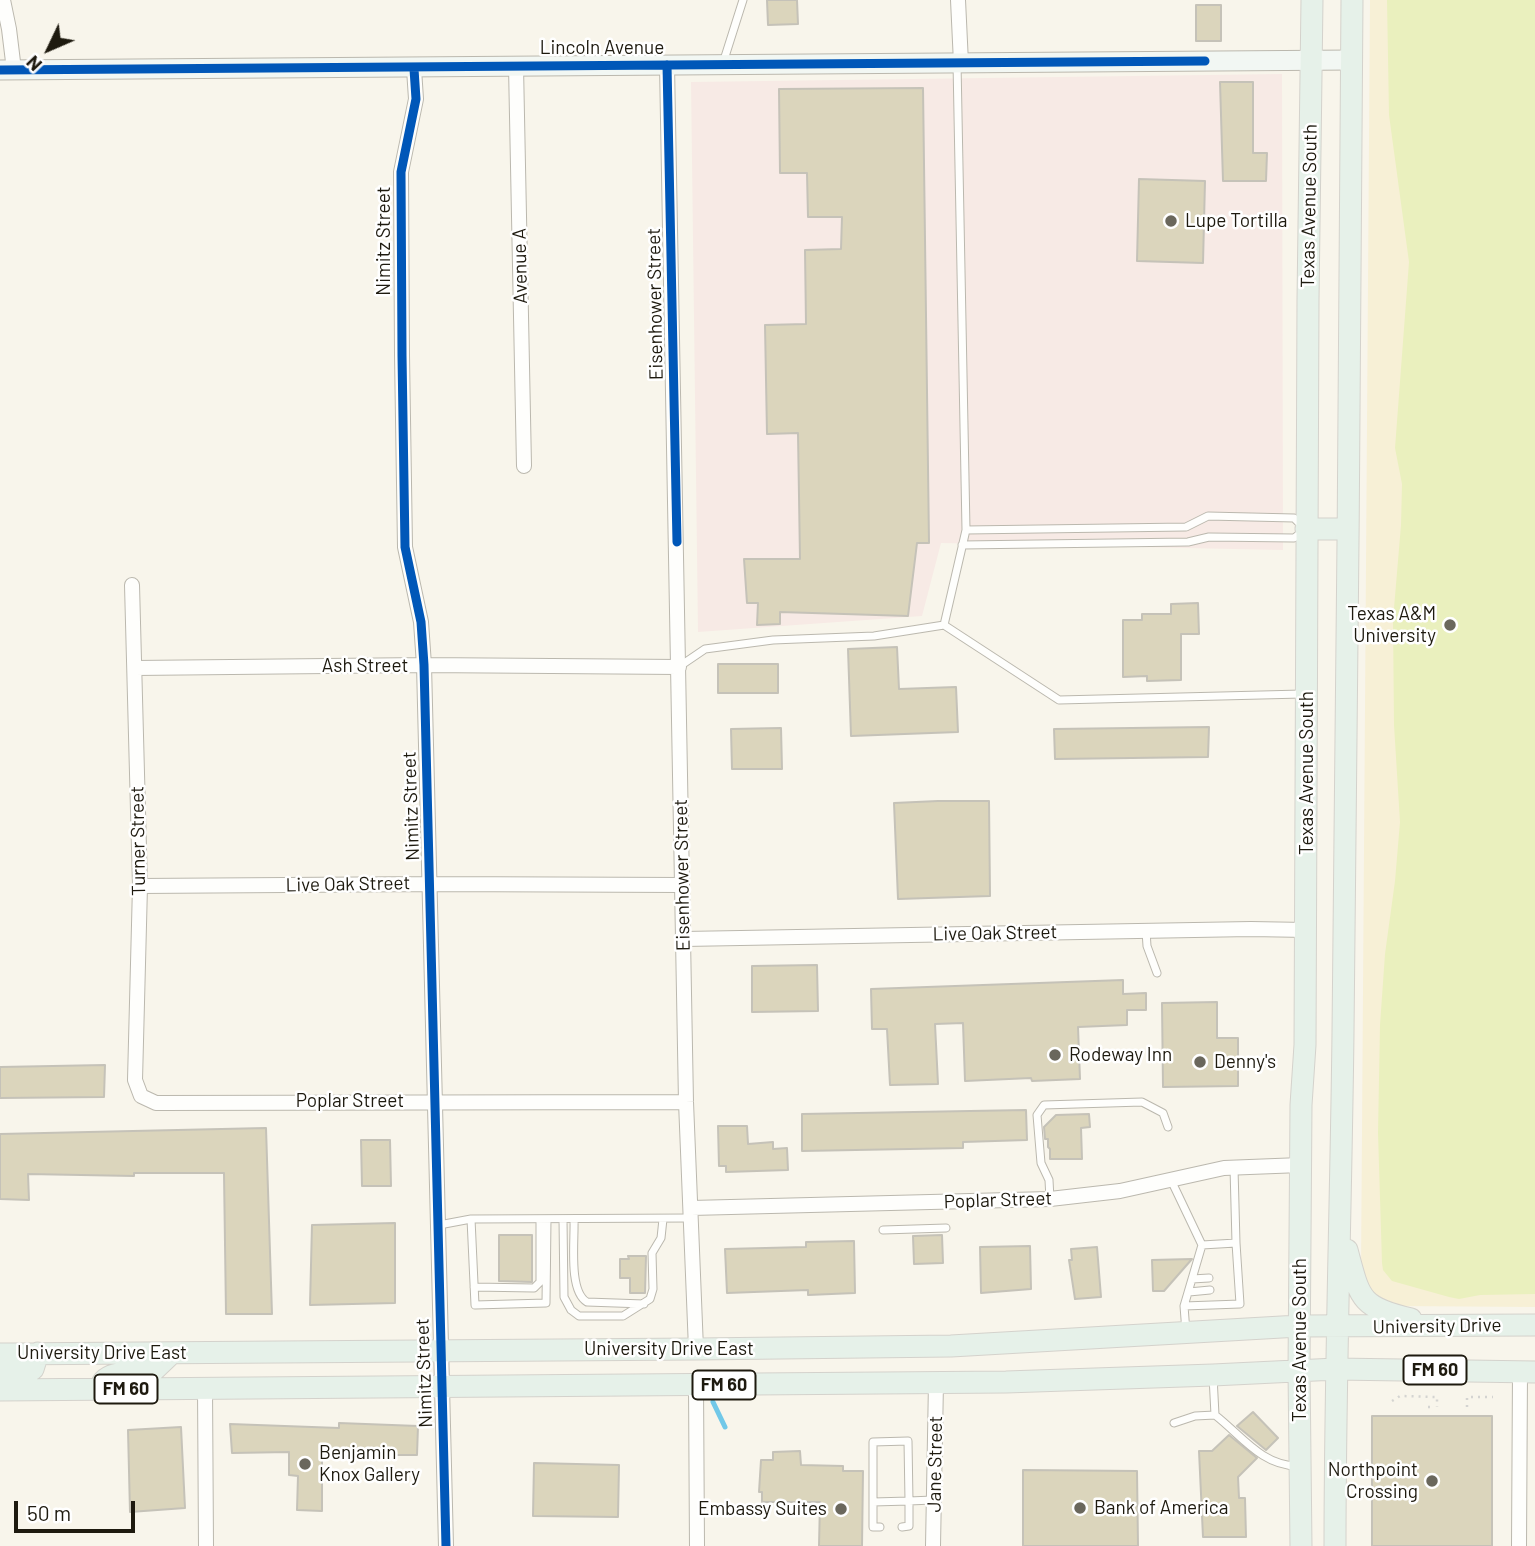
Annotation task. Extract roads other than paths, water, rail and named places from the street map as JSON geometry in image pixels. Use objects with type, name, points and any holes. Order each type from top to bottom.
[{"type":"main road","name":"Texas Avenue South","points":[[1301,1546],[1299,1326],[1301,1105],[1306,1045],[1306,529],[1312,0]]},
{"type":"main road","name":"Texas Avenue South","points":[[1335,1546],[1336,1369],[1341,1226],[1352,0]]},
{"type":"main road","points":[[1306,529],[1348,529]]},
{"type":"main road","points":[[1341,1226],[1354,1282],[1363,1297],[1384,1313],[1443,1326]]},
{"type":"main road","name":"University Drive","points":[[1338,1326],[1535,1325]]},
{"type":"main road","name":"University Drive East","points":[[0,1354],[951,1346],[1338,1326]]},
{"type":"main road","points":[[0,1374],[27,1373],[33,1369],[38,1353]]},
{"type":"main road","points":[[100,1390],[101,1382],[106,1377],[151,1373],[172,1353]]},
{"type":"main road","name":"University Drive East","points":[[0,1390],[1062,1381],[1299,1370]]},
{"type":"main road","name":"FM 60","points":[[1299,1370],[1528,1372]]},
{"type":"street","points":[[3,0],[9,29],[7,70]]},
{"type":"street","points":[[958,0],[959,63]]},
{"type":"street","name":"Lincoln Avenue","points":[[7,70],[1352,60]]},
{"type":"street","name":"Eisenhower Street","points":[[667,65],[686,1101],[696,1349]]},
{"type":"street","name":"Avenue A","points":[[516,66],[524,466]]},
{"type":"street","name":"Nimitz Street","points":[[414,69],[416,99],[401,172],[405,547],[421,622],[424,665],[446,1546]]},
{"type":"street","name":"Turner Street","points":[[132,585],[140,886],[135,1080],[141,1096]]},
{"type":"street","name":"Ash Street","points":[[135,668],[424,665],[679,667]]},
{"type":"street","name":"Live Oak Street","points":[[140,886],[682,885]]},
{"type":"street","name":"Live Oak Street","points":[[684,939],[1306,930]]},
{"type":"street","name":"Poplar Street","points":[[141,1096],[156,1103],[686,1101]]},
{"type":"street","name":"Poplar Street","points":[[691,1213],[1050,1199],[1120,1191],[1234,1167],[1301,1165]]},
{"type":"street","points":[[1519,1546],[1528,1372]]},
{"type":"street","name":"Jane Street","points":[[933,1546],[936,1382]]},
{"type":"street","points":[[696,1386],[697,1546]]},
{"type":"street","points":[[205,1388],[206,1546]]},
{"type":"lane","points":[[723,64],[743,0]]},
{"type":"lane","points":[[944,625],[966,530],[959,63]]},
{"type":"lane","points":[[962,545],[1188,541],[1209,537],[1294,538],[1306,529],[1294,518],[1208,516],[1186,527],[966,530]]},
{"type":"lane","points":[[679,667],[705,649],[773,640],[874,636],[944,625],[1059,700],[1307,694]]},
{"type":"lane","points":[[1146,931],[1147,946],[1157,973]]},
{"type":"lane","points":[[1050,1199],[1049,1180],[1041,1163],[1037,1115],[1044,1105],[1142,1102],[1163,1113],[1168,1127]]},
{"type":"lane","points":[[1184,1306],[1240,1304],[1234,1167]]},
{"type":"lane","points":[[1170,1179],[1202,1245],[1184,1306],[1186,1332]]},
{"type":"lane","points":[[439,1226],[471,1219],[663,1219],[691,1213]]},
{"type":"lane","points":[[471,1219],[475,1305],[547,1303],[544,1219]]},
{"type":"lane","points":[[474,1287],[534,1288],[540,1282],[544,1219]]},
{"type":"lane","points":[[563,1219],[564,1297],[579,1317],[623,1317],[650,1299],[653,1289],[652,1253],[661,1238],[663,1219]]},
{"type":"lane","points":[[574,1219],[575,1286],[579,1298],[587,1302],[645,1304]]},
{"type":"lane","points":[[883,1230],[946,1227]]},
{"type":"lane","points":[[1202,1245],[1236,1243]]},
{"type":"lane","points":[[1192,1279],[1209,1278]]},
{"type":"lane","points":[[1189,1292],[1210,1290]]},
{"type":"lane","points":[[1213,1375],[1215,1415],[1259,1456],[1282,1466],[1300,1467]]},
{"type":"lane","points":[[1174,1423],[1195,1416],[1215,1415]]},
{"type":"lane","points":[[880,1527],[873,1527],[873,1442],[908,1441],[909,1526],[902,1527]]},
{"type":"lane","points":[[873,1502],[934,1500]]},
{"type":"waterway","points":[[713,1402],[725,1427]]},
{"type":"place","name":"Lupe Tortilla","points":[[1171,221]]},
{"type":"place","name":"Texas A&M University","points":[[1450,625]]},
{"type":"place","name":"Rodeway Inn","points":[[1055,1055]]},
{"type":"place","name":"Denny's","points":[[1200,1062]]},
{"type":"place","name":"Benjamin Knox Gallery","points":[[305,1464]]},
{"type":"place","name":"Northpoint Crossing","points":[[1432,1481]]},
{"type":"place","name":"Bank of America","points":[[1080,1508]]},
{"type":"place","name":"Embassy Suites","points":[[841,1509]]}]
